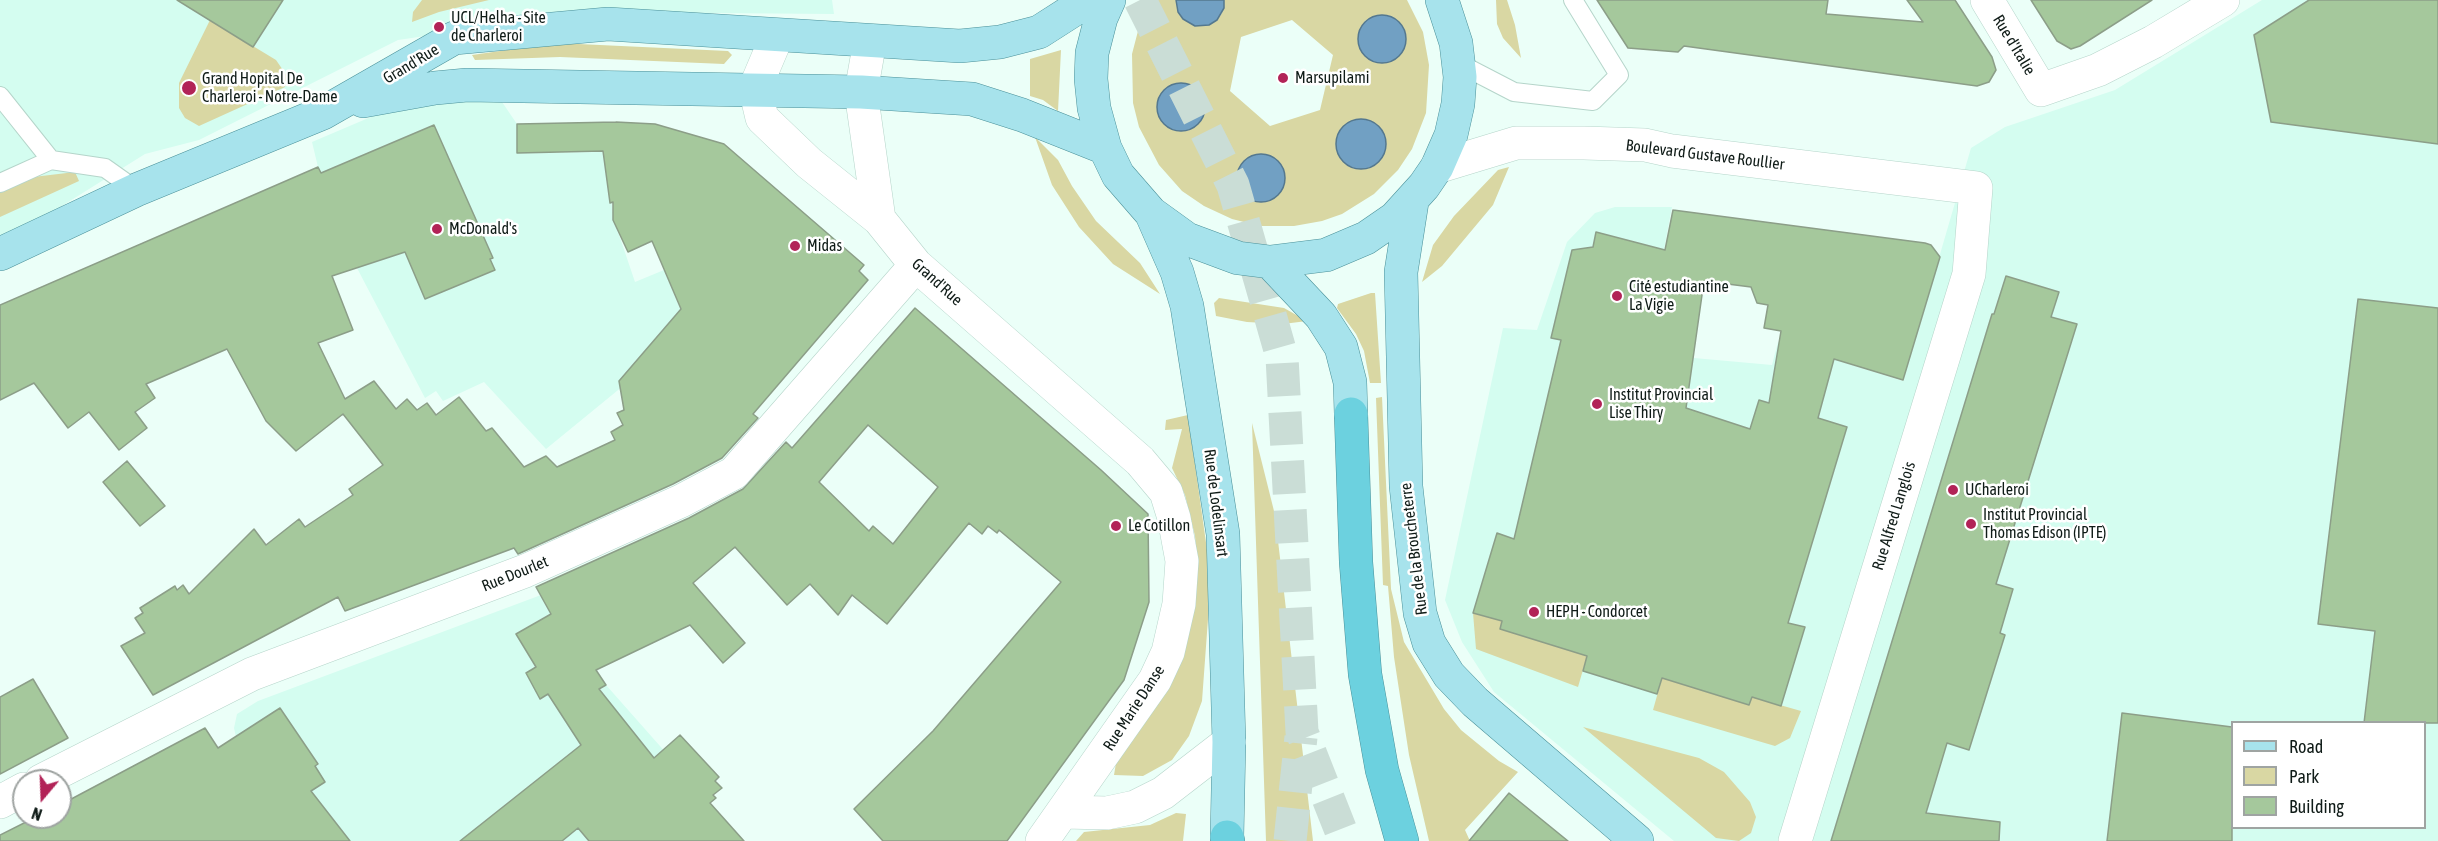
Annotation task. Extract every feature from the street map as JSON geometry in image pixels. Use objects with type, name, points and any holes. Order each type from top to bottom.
[{"type":"highway","points":[[1351,414],[1356,562],[1365,674],[1382,770],[1402,841]]},
{"type":"main road","name":"Grand'Rue","points":[[0,254],[136,190],[338,106],[407,80],[454,39],[608,24],[960,46],[1000,42],[1039,32],[1089,0]]},
{"type":"main road","points":[[1109,0],[1101,18],[1092,53],[1091,79],[1094,108],[1105,148],[1118,175],[1151,213],[1187,239],[1238,258],[1270,262],[1326,255],[1366,238],[1395,218],[1412,202],[1437,167],[1451,135],[1458,104],[1458,63],[1454,34],[1442,0]]},
{"type":"main road","name":"Grand'Rue","points":[[407,80],[467,85],[755,88],[972,99],[1022,115],[1105,148]]},
{"type":"main road","name":"Rue de la Broucheterre","points":[[1412,202],[1401,272],[1406,486],[1420,613],[1429,643],[1449,675],[1475,702],[1637,841]]},
{"type":"main road","name":"Rue de Lodelinsart","points":[[1151,213],[1177,272],[1187,306],[1223,534],[1229,742],[1227,839]]},
{"type":"main road","points":[[1270,262],[1321,316],[1341,347],[1350,382],[1351,414]]},
{"type":"street","name":"Rue d'Italie","points":[[1987,0],[2041,90],[2107,66],[2153,42],[2223,0]]},
{"type":"street","points":[[755,88],[777,36]]},
{"type":"street","points":[[870,41],[861,92],[879,219]]},
{"type":"street","name":"Grand'Rue","points":[[755,88],[762,118],[809,163],[879,219],[916,265],[1140,461]]},
{"type":"street","name":"Boulevard Gustave Roullier","points":[[1437,167],[1516,143],[1594,143],[1645,145],[1672,151],[1976,188]]},
{"type":"street","name":"Rue Alfred Langlois","points":[[1795,841],[1968,274],[1976,188]]},
{"type":"street","name":"Rue Dourlet","points":[[64,769],[252,674],[525,571],[681,501],[734,473],[916,265]]},
{"type":"street","name":"Rue Marie Danse","points":[[1042,841],[1155,680],[1168,652],[1179,604],[1182,561],[1174,518],[1166,492],[1140,461]]},
{"type":"street","points":[[1064,812],[1107,813],[1134,807],[1163,793],[1229,742]]},
{"type":"lane","points":[[1458,63],[1514,92],[1593,101],[1619,75],[1573,0]]},
{"type":"lane","points":[[0,96],[51,160]]},
{"type":"lane","points":[[0,183],[51,160],[105,168],[136,190]]},
{"type":"shaded area","name":"Grand Hopital De Charleroi - Notre-Dame","points":[[0,0],[832,0],[834,14],[590,12],[398,40],[199,140],[145,154],[9,239],[0,242]]},
{"type":"shaded area","name":"UCharleroi","points":[[2262,0],[2438,0],[2438,841],[1674,841],[1494,692],[1462,642],[1445,600],[1503,328],[1537,330],[1567,242],[1595,213],[1615,207],[1672,207],[1664,250],[1659,349],[1694,358],[1772,365],[1778,342],[1903,381],[1971,148],[2005,127],[2115,90]]},
{"type":"shaded area","points":[[500,99],[517,124],[518,153],[604,152],[614,220],[635,282],[664,270],[680,308],[778,191],[847,249],[809,290],[638,360],[619,381],[623,386],[546,449],[484,382],[443,401],[436,391],[425,398],[357,268],[339,213],[318,167],[312,142],[406,102]]},
{"type":"shaded area","points":[[541,595],[606,685],[744,841],[304,841],[236,737],[234,728],[237,714],[258,701]]},
{"type":"green space","points":[[422,0],[489,0],[439,12],[412,22],[413,12]]},
{"type":"green space","points":[[1152,0],[1176,0],[1176,5],[1217,20],[1222,13],[1224,0],[1407,0],[1423,32],[1429,65],[1426,113],[1412,149],[1398,170],[1374,194],[1342,214],[1322,221],[1294,226],[1260,226],[1232,219],[1204,206],[1182,191],[1159,165],[1139,127],[1133,103],[1132,54],[1138,31]],"holes":[[[1374,16],[1393,17],[1406,33],[1406,44],[1360,49],[1359,33],[1365,21]],[[1292,20],[1333,55],[1320,110],[1270,126],[1230,91],[1241,37]],[[1179,83],[1193,86],[1204,98],[1190,130],[1176,131]],[[1265,154],[1280,163],[1255,202],[1247,198]]]},
{"type":"green space","points":[[1496,0],[1507,0],[1515,25],[1521,58],[1503,38],[1497,24]]},
{"type":"green space","points":[[210,20],[276,60],[287,76],[285,87],[199,126],[185,118],[179,108],[179,83]]},
{"type":"green space","points":[[557,43],[728,51],[732,55],[724,64],[560,57],[475,60],[472,55]]},
{"type":"green space","points":[[1061,50],[1058,111],[1043,100],[1030,96],[1030,59]]},
{"type":"green space","points":[[1035,137],[1058,160],[1072,186],[1096,221],[1140,263],[1160,294],[1113,264],[1079,227],[1052,185]]},
{"type":"green space","points":[[1509,167],[1493,205],[1442,266],[1422,282],[1433,245],[1454,216],[1498,170]]},
{"type":"green space","points":[[75,172],[79,181],[0,217],[0,192],[25,178]]},
{"type":"green space","points":[[1375,293],[1381,383],[1370,383],[1364,351],[1356,334],[1337,308],[1338,304]]},
{"type":"green space","points":[[1219,298],[1284,308],[1307,321],[1283,324],[1247,322],[1216,316],[1214,303]]},
{"type":"green space","points":[[1382,397],[1391,589],[1404,642],[1444,709],[1461,730],[1499,761],[1518,772],[1465,830],[1470,841],[1429,841],[1409,755],[1394,657],[1388,586],[1383,585],[1376,398]]},
{"type":"green space","points":[[1188,415],[1211,578],[1202,701],[1189,736],[1172,760],[1143,776],[1114,775],[1116,763],[1197,561],[1195,536],[1185,495],[1172,468],[1182,429],[1165,430],[1166,420]]},
{"type":"green space","points":[[1252,423],[1275,515],[1313,841],[1266,841]]},
{"type":"green space","points":[[1473,613],[1502,621],[1587,656],[1578,687],[1476,649]]},
{"type":"green space","points":[[1662,678],[1749,705],[1752,697],[1801,711],[1790,738],[1775,746],[1653,710]]},
{"type":"green space","points":[[1583,727],[1699,758],[1724,772],[1750,802],[1756,817],[1751,833],[1739,841],[1716,838]]},
{"type":"green space","points":[[1176,813],[1186,814],[1183,841],[1076,841],[1084,832],[1150,825]]},
{"type":"water","points":[[1176,0],[1224,0],[1224,8],[1217,20],[1209,25],[1195,26],[1183,19],[1178,12]]},
{"type":"water","points":[[1377,15],[1387,15],[1399,22],[1406,34],[1406,44],[1399,56],[1387,63],[1377,63],[1362,52],[1358,44],[1358,34],[1369,19]]},
{"type":"water","points":[[1176,83],[1186,83],[1198,90],[1205,102],[1205,112],[1198,124],[1186,131],[1176,131],[1161,120],[1157,112],[1157,102],[1168,87]]},
{"type":"water","points":[[1366,119],[1379,126],[1385,134],[1385,154],[1379,162],[1371,168],[1356,169],[1343,162],[1337,154],[1336,139],[1343,126],[1351,120]]},
{"type":"water","points":[[1256,154],[1266,154],[1278,161],[1285,173],[1285,183],[1278,195],[1266,202],[1256,202],[1241,191],[1237,183],[1237,173],[1248,158]]},
{"type":"building","points":[[177,0],[283,0],[253,47]]},
{"type":"building","points":[[1597,0],[1828,0],[1826,14],[1923,22],[1907,0],[1955,0],[1992,57],[1996,70],[1989,82],[1977,86],[1684,46],[1678,52],[1628,48]]},
{"type":"building","points":[[2031,0],[2152,0],[2080,46],[2071,49],[2057,41]]},
{"type":"building","points":[[2309,0],[2438,0],[2438,144],[2271,122],[2254,35]]},
{"type":"building","points":[[616,122],[655,124],[724,144],[864,265],[859,271],[868,280],[753,414],[758,418],[722,458],[673,484],[518,554],[514,548],[345,611],[338,597],[153,695],[121,646],[145,633],[135,618],[143,613],[140,608],[175,586],[177,590],[183,585],[189,594],[254,529],[266,545],[299,519],[305,527],[353,495],[349,489],[383,465],[343,414],[296,451],[266,421],[227,349],[146,384],[155,398],[135,412],[147,428],[119,450],[89,412],[68,428],[34,383],[0,400],[0,305],[318,167],[321,173],[434,125],[493,258],[490,259],[495,270],[425,299],[405,252],[332,276],[353,330],[318,343],[345,399],[374,381],[396,409],[407,399],[417,410],[427,403],[436,415],[459,397],[486,431],[492,428],[524,467],[546,456],[557,467],[615,440],[611,432],[623,425],[617,413],[624,410],[619,381],[681,309],[652,241],[628,252],[613,220],[613,202],[610,203],[603,151],[517,153],[517,124]]},
{"type":"building","points":[[1673,210],[1925,243],[1931,245],[1940,257],[1903,380],[1834,359],[1818,418],[1847,427],[1788,623],[1805,627],[1781,706],[1752,697],[1749,705],[1662,678],[1657,694],[1583,671],[1587,656],[1500,629],[1502,621],[1473,613],[1497,533],[1514,539],[1561,340],[1551,338],[1572,250],[1593,247],[1596,232],[1665,250]],"holes":[[[1704,281],[1751,287],[1757,303],[1768,305],[1764,328],[1781,331],[1769,403],[1759,400],[1750,429],[1686,408]]]},
{"type":"building","name":"Institut Provincial Thomas Edison (IPTE)","points":[[2006,276],[2059,292],[2051,317],[2077,324],[1996,584],[2013,589],[2000,633],[2005,635],[1969,750],[1947,743],[1926,813],[2000,822],[1999,841],[1831,841],[1992,314],[1994,314]]},
{"type":"building","points":[[2358,299],[2438,308],[2438,723],[2364,721],[2375,631],[2318,624]]},
{"type":"building","points":[[915,308],[1101,470],[1148,514],[1149,602],[1124,680],[1007,841],[883,841],[854,809],[933,731],[1061,582],[999,530],[997,533],[988,526],[982,534],[969,523],[887,624],[852,595],[838,615],[810,584],[787,605],[735,547],[693,583],[745,643],[723,663],[690,625],[596,670],[606,685],[599,689],[654,758],[680,735],[719,777],[715,781],[722,788],[713,795],[716,798],[710,803],[744,841],[589,841],[578,828],[562,841],[460,841],[581,745],[548,694],[540,699],[526,673],[536,667],[516,634],[551,614],[536,587],[689,518],[743,489],[786,442],[792,448]],"holes":[[[868,425],[938,487],[893,544],[873,526],[869,531],[819,482]]]},
{"type":"building","points":[[127,461],[165,506],[140,526],[103,482]]},
{"type":"building","points":[[33,679],[68,738],[0,774],[0,697]]},
{"type":"building","points":[[280,708],[318,764],[315,766],[325,782],[311,791],[350,841],[0,841],[0,835],[12,829],[72,829],[72,799],[205,728],[218,748]]},
{"type":"building","points":[[2122,713],[2231,727],[2232,841],[2107,841]]},
{"type":"building","points":[[1509,793],[1568,841],[1469,841]]},
{"type":"tunnel","points":[[1140,0],[1233,185],[1282,357],[1302,732],[1345,841]]},
{"type":"tunnel","points":[[1290,841],[1301,737]]},
{"type":"place","name":"UCL/Helha - Site de Charleroi","points":[[439,27]]},
{"type":"place","name":"Marsupilami","points":[[1283,78]]},
{"type":"place","name":"Grand Hopital De Charleroi - Notre-Dame","points":[[189,88]]},
{"type":"place","name":"McDonald's","points":[[437,229]]},
{"type":"place","name":"Midas","points":[[795,246]]},
{"type":"place","name":"Cité estudiantine La Vigie","points":[[1617,296]]},
{"type":"place","name":"Institut Provincial Lise Thiry","points":[[1597,404]]},
{"type":"place","name":"UCharleroi","points":[[1953,490]]},
{"type":"place","name":"Institut Provincial Thomas Edison (IPTE)","points":[[1971,524]]},
{"type":"place","name":"Le Cotillon","points":[[1116,526]]},
{"type":"place","name":"HEPH - Condorcet","points":[[1534,612]]}]
